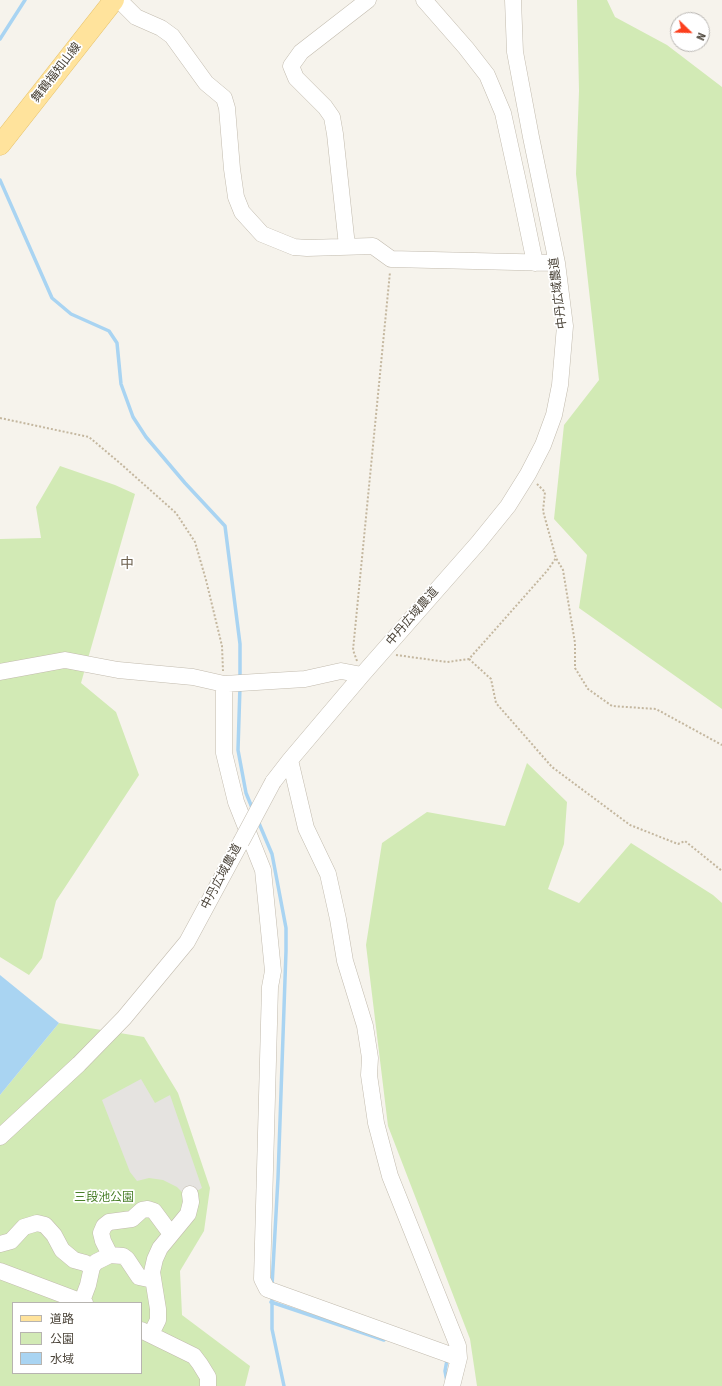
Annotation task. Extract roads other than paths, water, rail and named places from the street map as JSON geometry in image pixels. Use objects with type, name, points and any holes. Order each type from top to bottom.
[{"type":"main road","name":"舞鶴福知山線","points":[[0,145],[114,0]]},
{"type":"street","points":[[119,0],[136,17],[161,28],[172,36],[206,83],[224,98],[236,197],[242,212],[262,234],[294,247],[374,246],[391,259],[557,263]]},
{"type":"street","points":[[347,246],[336,134],[332,117],[325,107],[296,78],[291,66],[301,52],[368,0]]},
{"type":"street","points":[[424,0],[466,48],[486,75],[503,113],[535,263]]},
{"type":"street","name":"中丹広域農道","points":[[0,1138],[79,1064],[124,1018],[187,942],[273,782],[362,675],[478,543],[508,506],[528,474],[543,445],[554,415],[560,385],[565,326],[557,263],[515,52],[513,0]]},
{"type":"street","points":[[0,672],[66,660],[118,670],[193,677],[224,684],[305,679],[341,671],[362,675]]},
{"type":"street","points":[[224,684],[224,753],[236,802],[263,870],[273,970],[270,987],[262,1279],[267,1289],[459,1358]]},
{"type":"street","points":[[290,760],[306,828],[328,874],[345,961],[365,1026],[370,1058],[369,1075],[376,1123],[390,1176],[458,1346],[459,1358],[453,1385]]},
{"type":"street","points":[[190,1194],[188,1214],[160,1248],[155,1259],[152,1272],[158,1309],[158,1320],[146,1332],[194,1356],[208,1377],[208,1386]]},
{"type":"street","points":[[0,1271],[83,1302],[88,1285],[104,1261],[101,1233],[104,1226],[109,1222],[132,1219],[142,1210],[148,1209],[154,1212],[171,1234]]},
{"type":"street","points":[[0,1244],[11,1241],[24,1227],[38,1223],[45,1225],[54,1235],[62,1250],[74,1260],[85,1263],[104,1261],[123,1256],[127,1259],[139,1277],[153,1280]]},
{"type":"water","points":[[0,975],[59,1023],[0,1095]]},
{"type":"waterway","points":[[0,39],[25,0]]},
{"type":"waterway","points":[[0,180],[52,298],[71,314],[109,331],[117,343],[121,384],[133,417],[146,437],[185,483],[225,526],[240,644],[240,678]]},
{"type":"waterway","points":[[240,686],[238,750],[246,793],[253,810]]},
{"type":"waterway","points":[[258,821],[272,854],[286,928],[278,1178],[272,1286]]},
{"type":"waterway","points":[[272,1294],[272,1329],[284,1386]]},
{"type":"waterway","points":[[271,1302],[384,1340]]},
{"type":"waterway","points":[[445,1360],[447,1360],[445,1371],[447,1382]]},
{"type":"district","name":"中","points":[[127,565]]},
{"type":"park label","name":"三段池公園","points":[[104,1198]]}]
